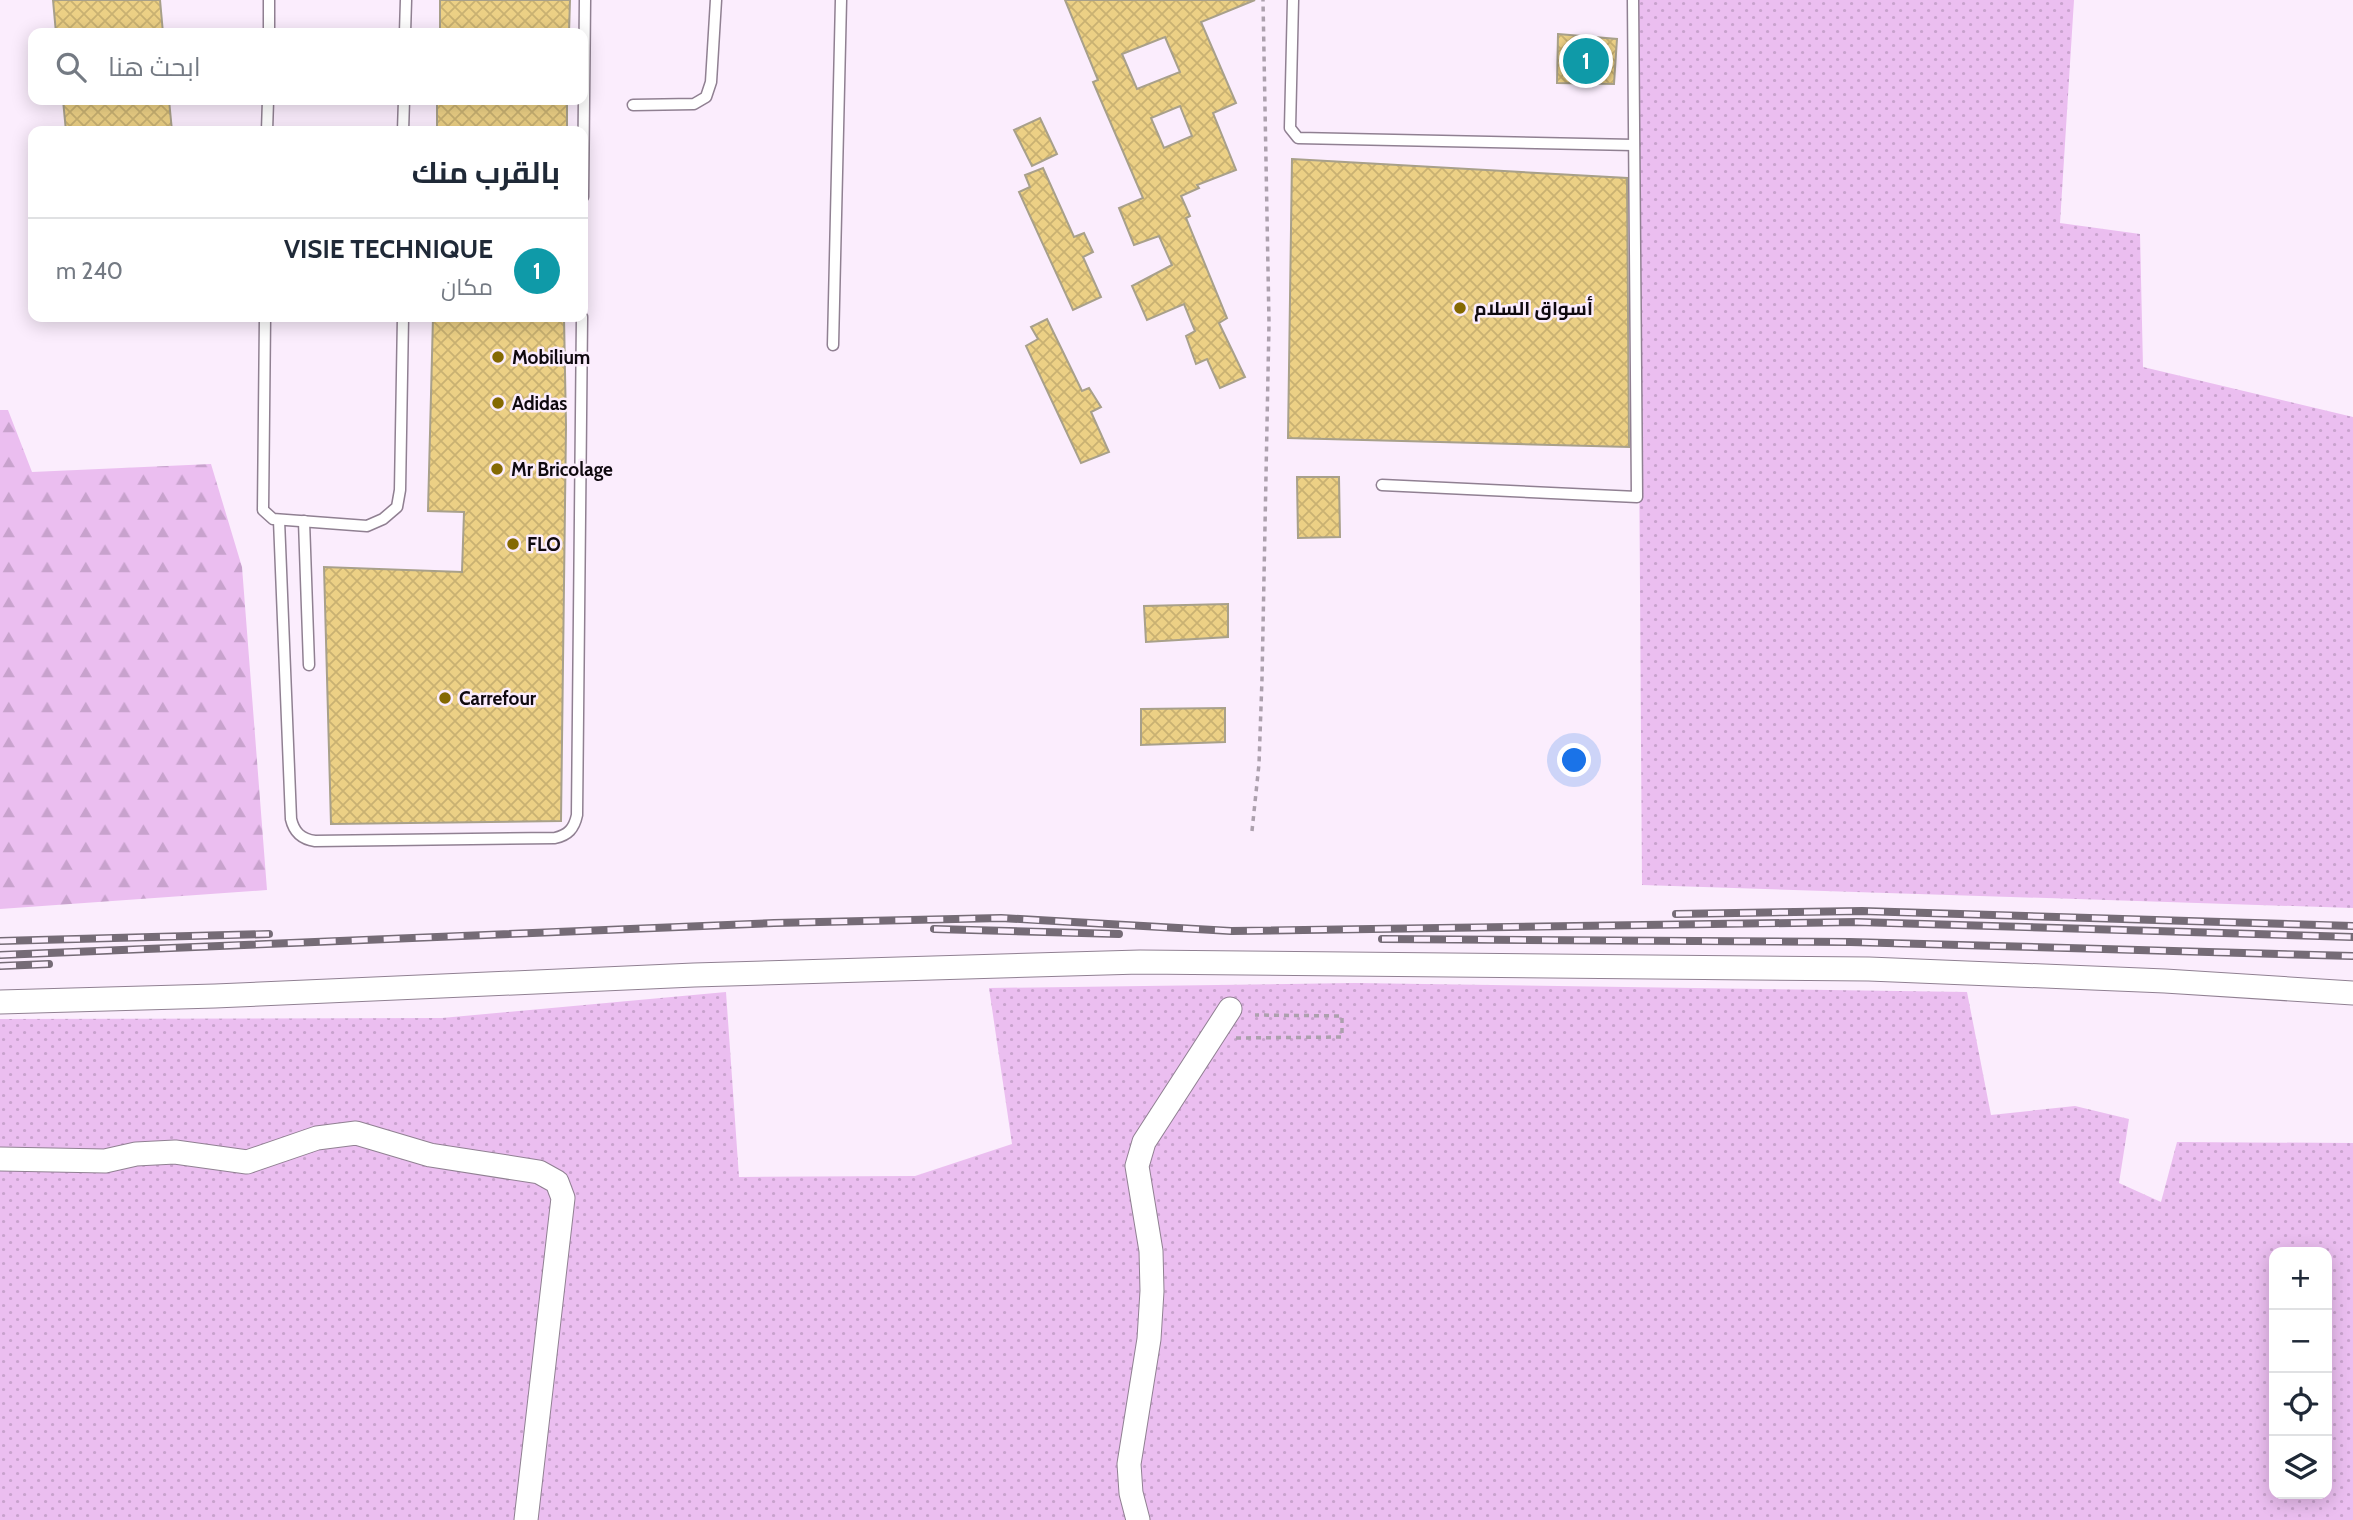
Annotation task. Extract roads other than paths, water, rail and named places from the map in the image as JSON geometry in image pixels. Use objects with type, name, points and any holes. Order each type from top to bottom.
[{"type":"street","points":[[0,1002],[215,996],[694,975],[1140,962],[1869,968],[2165,981],[2353,993]]},
{"type":"street","points":[[1138,1520],[1131,1493],[1129,1464],[1149,1339],[1152,1291],[1151,1251],[1137,1166],[1144,1142],[1230,1009]]},
{"type":"street","points":[[0,1159],[105,1161],[136,1154],[175,1152],[247,1162],[317,1138],[356,1133],[429,1155],[539,1172],[557,1182],[563,1198],[526,1520]]},
{"type":"lane","points":[[269,0],[269,28]]},
{"type":"lane","points":[[405,28],[406,0]]},
{"type":"lane","points":[[585,0],[585,28]]},
{"type":"lane","points":[[633,105],[694,104],[706,97],[711,82],[716,0]]},
{"type":"lane","points":[[833,345],[841,0]]},
{"type":"lane","points":[[1293,0],[1290,128],[1298,138],[1634,145]]},
{"type":"lane","points":[[1382,485],[1637,497],[1633,0]]},
{"type":"lane","points":[[267,126],[268,105]]},
{"type":"lane","points":[[404,105],[404,126]]},
{"type":"lane","points":[[584,105],[584,126]]},
{"type":"lane","points":[[265,322],[262,503],[267,515],[279,520],[367,526],[383,519],[397,507],[400,481],[403,322]]},
{"type":"lane","points":[[279,520],[291,819],[296,832],[315,841],[564,836],[570,831],[577,815],[582,322]]},
{"type":"lane","points":[[304,522],[309,665]]},
{"type":"railway","points":[[1676,914],[1862,911],[2353,926]]},
{"type":"railway","points":[[0,955],[774,923],[1001,918],[1231,931],[1857,922],[2353,937]]},
{"type":"railway","points":[[934,929],[1119,934]]},
{"type":"railway","points":[[0,941],[269,934]]},
{"type":"railway","points":[[1382,939],[1850,942],[2353,956]]},
{"type":"railway","points":[[0,966],[49,964]]},
{"type":"place","name":"VISIE TECHNIQUE","points":[[1586,61]]},
{"type":"place","name":"أسواق السلام","points":[[1460,308]]},
{"type":"place","name":"Mobilium","points":[[498,357]]},
{"type":"place","name":"Adidas","points":[[498,403]]},
{"type":"place","name":"Mr Bricolage","points":[[497,469]]},
{"type":"place","name":"FLO","points":[[513,544]]},
{"type":"place","name":"Carrefour","points":[[445,698]]}]
